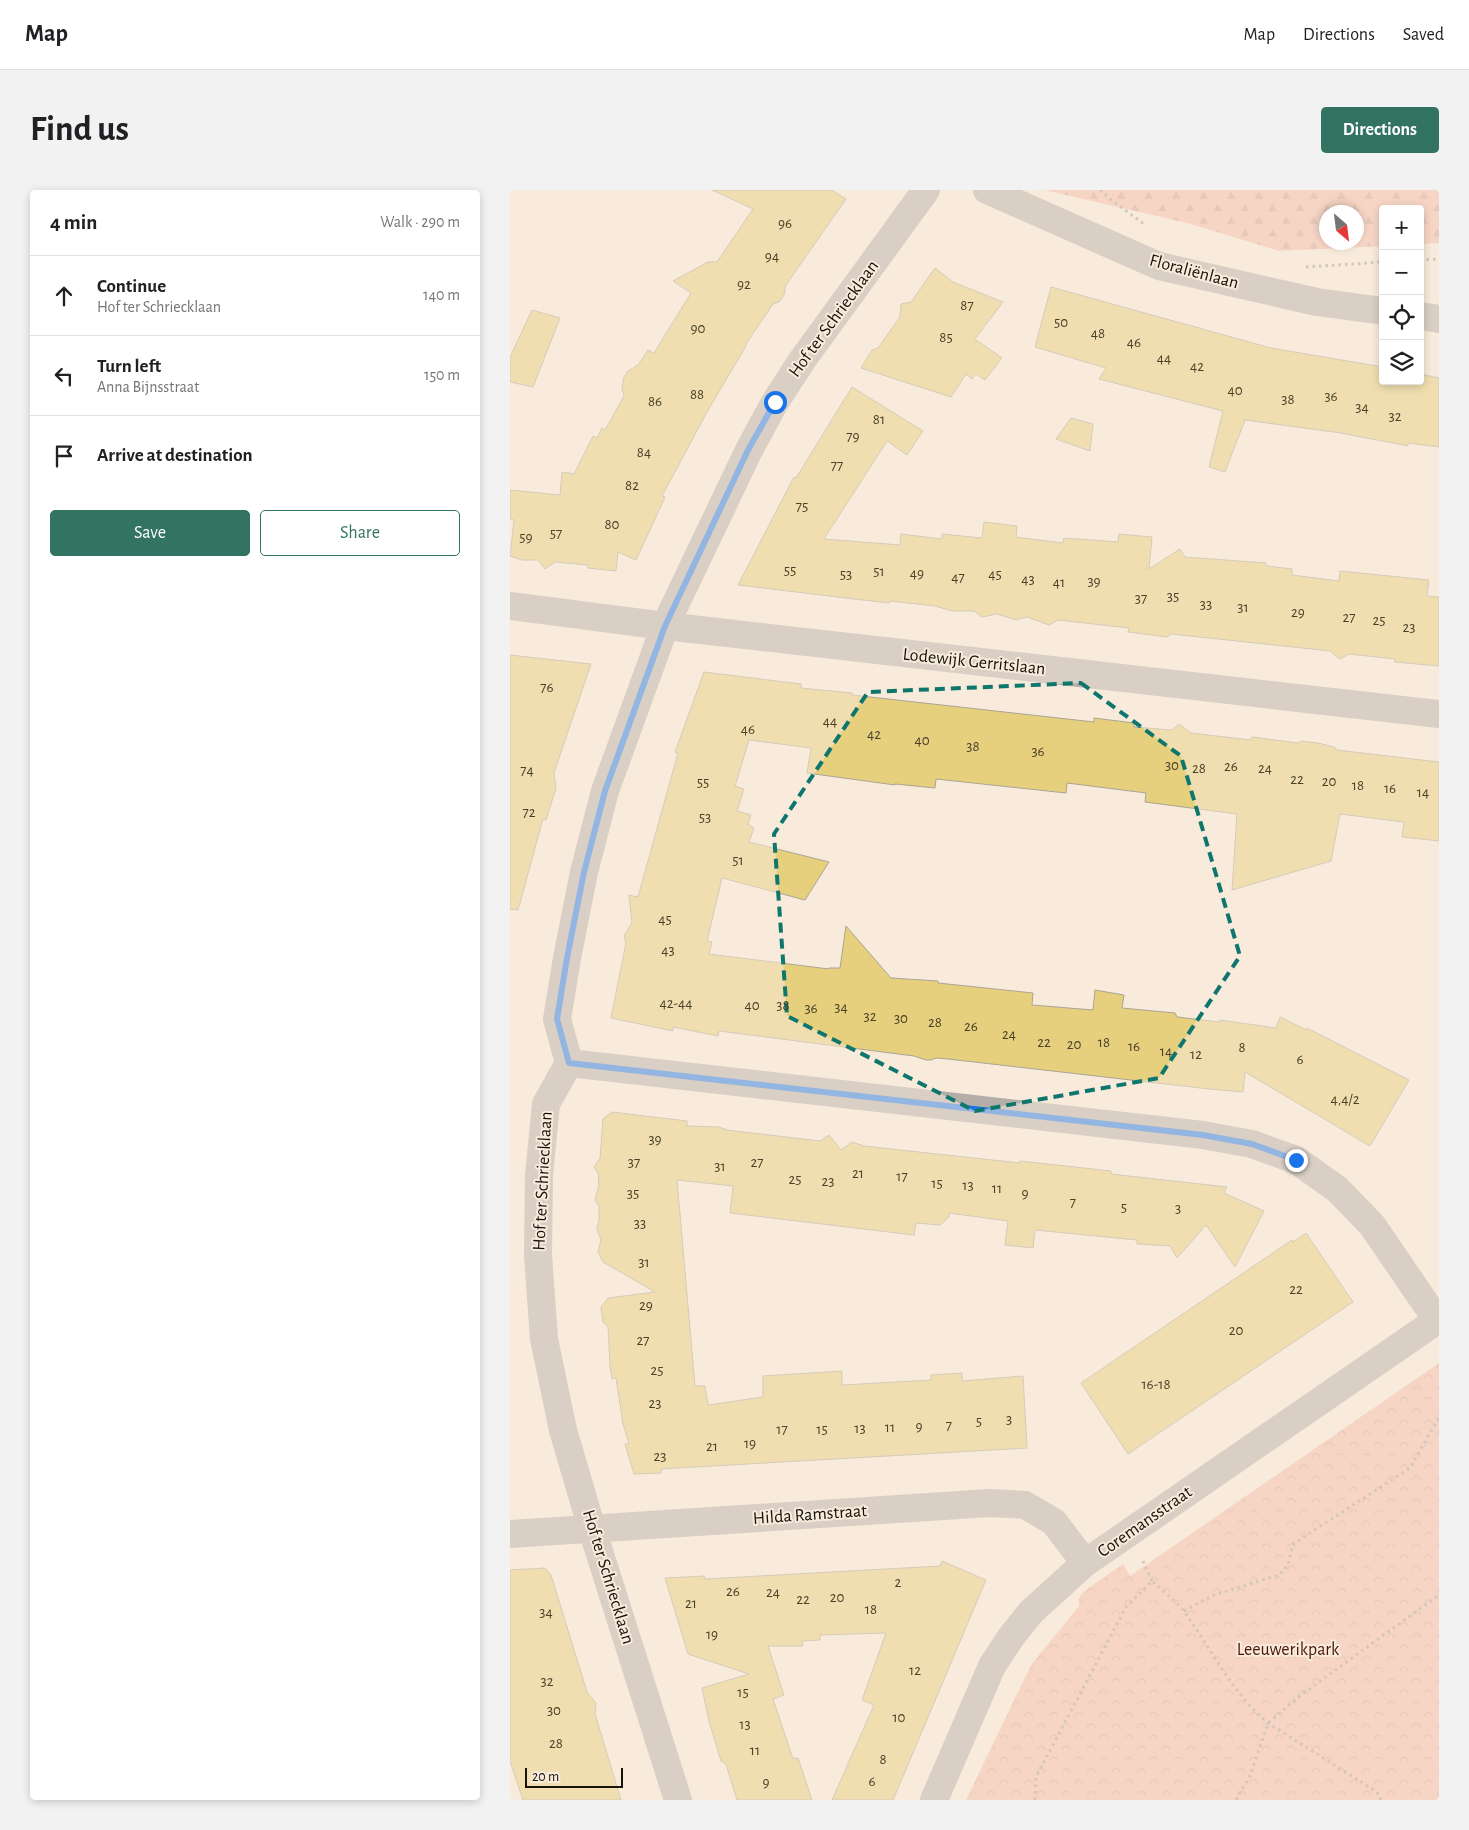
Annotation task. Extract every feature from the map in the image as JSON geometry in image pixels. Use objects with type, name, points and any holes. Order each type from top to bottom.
[{"type":"street","name":"Hof ter Schriecklaan","points":[[678,1800],[592,1529],[563,1430],[544,1339],[538,1255],[539,1175],[546,1104],[569,1063],[557,1019],[584,872],[605,791],[665,626],[748,450],[775,402],[803,359],[926,190]]},
{"type":"street","name":"Floraliënlaan","points":[[987,190],[1159,266],[1318,302],[1379,310]]},
{"type":"street","points":[[1424,317],[1439,319]]},
{"type":"street","name":"Lodewijk Gerritslaan","points":[[510,606],[665,626],[1439,714]]},
{"type":"street","points":[[569,1063],[1203,1135],[1252,1144],[1296,1160],[1337,1189],[1372,1225],[1438,1319]]},
{"type":"street","name":"Coremansstraat","points":[[934,1800],[992,1666],[1006,1644],[1031,1612],[1085,1563],[1438,1319]]},
{"type":"street","name":"Hilda Ramstraat","points":[[510,1534],[990,1503],[1025,1505],[1054,1522],[1085,1563]]},
{"type":"path","points":[[1100,190],[1110,200],[1146,226]]},
{"type":"path","points":[[1424,260],[1439,259]]},
{"type":"path","points":[[1304,267],[1379,262]]},
{"type":"path","points":[[1184,1611],[1214,1595],[1279,1575],[1288,1565],[1293,1544],[1410,1468],[1439,1418]]},
{"type":"path","points":[[1146,1565],[1152,1581],[1184,1611],[1237,1691],[1252,1709],[1268,1723],[1377,1792],[1381,1800]]},
{"type":"path","points":[[1035,1800],[1036,1777],[1126,1607],[1152,1581]]},
{"type":"path","points":[[1236,1800],[1250,1776],[1268,1723],[1301,1695],[1439,1595]]},
{"type":"highlighted area","points":[[1081,683],[1181,756],[1240,956],[1159,1078],[975,1111],[787,1016],[774,834],[868,692]]},
{"type":"green space","points":[[1044,190],[1439,190],[1439,243],[1424,244],[1424,205],[1379,205],[1379,246],[1364,247],[1364,205],[1319,205],[1319,249],[1279,251],[1187,223]]},
{"type":"green space","name":"Leeuwerikpark","points":[[1439,1363],[1439,1800],[966,1800],[1031,1665],[1079,1606],[1079,1598],[1084,1591],[1123,1564],[1130,1576]]},
{"type":"building","points":[[712,190],[832,190],[846,199],[786,285],[784,295],[779,302],[773,304],[746,344],[662,496],[665,497],[636,560],[618,552],[616,571],[588,568],[588,565],[555,562],[545,569],[538,560],[522,560],[510,556],[514,520],[510,519],[510,490],[560,495],[562,472],[574,474],[593,436],[597,438],[602,428],[605,430],[624,396],[622,387],[624,377],[628,371],[638,365],[648,350],[654,353],[691,293],[673,281],[708,262],[717,262],[753,209]]},
{"type":"building","points":[[935,268],[953,282],[1003,302],[975,339],[1002,358],[985,380],[976,374],[972,379],[966,374],[951,397],[861,368],[872,350],[878,348],[900,317],[901,304],[911,302]]},
{"type":"building","points":[[1051,287],[1271,348],[1379,366],[1379,385],[1424,385],[1424,375],[1439,378],[1439,447],[1408,443],[1408,446],[1341,433],[1245,420],[1225,472],[1209,467],[1223,411],[1099,379],[1106,368],[1035,347]]},
{"type":"building","points":[[532,310],[560,318],[533,387],[510,382],[510,357]]},
{"type":"building","points":[[852,387],[923,431],[907,455],[887,441],[824,539],[900,545],[901,534],[942,539],[942,534],[982,538],[984,522],[1017,526],[1016,537],[1063,543],[1064,538],[1118,542],[1119,534],[1152,537],[1149,569],[1180,549],[1185,557],[1266,563],[1266,566],[1292,569],[1292,575],[1339,581],[1340,571],[1429,580],[1427,596],[1439,597],[1439,666],[1395,662],[1395,659],[1349,654],[1340,659],[1330,651],[1171,634],[1167,637],[1128,632],[1129,628],[1058,620],[1049,625],[1027,617],[1016,620],[997,614],[982,617],[974,611],[952,611],[935,606],[890,601],[889,603],[738,585],[794,477],[796,478]]},
{"type":"building","points":[[1071,418],[1093,424],[1090,451],[1056,439]]},
{"type":"building","points":[[510,655],[591,664],[554,773],[556,788],[546,820],[543,819],[518,910],[510,909]]},
{"type":"building","points":[[704,672],[801,684],[801,688],[852,693],[852,695],[1094,722],[1094,718],[1134,723],[1134,727],[1172,730],[1179,724],[1191,733],[1251,740],[1252,737],[1298,743],[1301,741],[1334,747],[1337,750],[1439,762],[1439,841],[1402,837],[1404,822],[1340,814],[1331,861],[1232,890],[1237,814],[1145,802],[1146,793],[1067,783],[1066,793],[936,779],[935,788],[895,785],[807,773],[811,748],[749,740],[735,786],[744,789],[737,811],[751,815],[748,824],[754,828],[749,842],[829,862],[805,900],[722,878],[707,941],[712,942],[709,954],[829,969],[840,968],[846,926],[891,978],[938,981],[938,983],[1033,993],[1032,1005],[1093,1010],[1095,990],[1124,995],[1122,1008],[1175,1013],[1177,1017],[1220,1022],[1220,1020],[1276,1028],[1280,1017],[1306,1030],[1307,1028],[1409,1080],[1370,1146],[1245,1072],[1243,1092],[948,1059],[936,1058],[926,1060],[914,1056],[719,1031],[718,1036],[673,1027],[673,1031],[611,1018],[626,943],[624,936],[632,923],[629,895],[638,897],[678,753],[675,752]]},
{"type":"building","points":[[612,1112],[687,1121],[687,1126],[719,1127],[727,1130],[820,1141],[829,1135],[841,1150],[852,1142],[864,1146],[1111,1171],[1111,1174],[1227,1187],[1224,1193],[1264,1211],[1235,1267],[1206,1225],[1177,1258],[1170,1246],[1137,1244],[1137,1240],[1035,1230],[1033,1248],[1005,1245],[1008,1221],[949,1213],[949,1217],[940,1225],[916,1223],[914,1235],[730,1213],[733,1186],[677,1180],[695,1386],[705,1386],[708,1405],[763,1397],[763,1376],[842,1371],[842,1385],[931,1380],[931,1375],[962,1373],[962,1381],[1023,1376],[1027,1448],[661,1469],[661,1473],[634,1474],[625,1444],[629,1443],[623,1424],[616,1378],[612,1379],[608,1326],[603,1322],[601,1307],[608,1298],[655,1292],[603,1262],[598,1252],[601,1240],[597,1229],[599,1206],[595,1200],[599,1185],[598,1173],[594,1167],[600,1158],[603,1119]]},
{"type":"building","points":[[1306,1233],[1353,1302],[1128,1454],[1081,1383],[1292,1240],[1293,1242]]},
{"type":"building","points":[[942,1561],[986,1580],[893,1800],[832,1800],[874,1705],[862,1700],[886,1633],[820,1635],[820,1640],[802,1641],[803,1646],[768,1646],[784,1695],[773,1699],[793,1759],[798,1758],[812,1800],[737,1800],[726,1764],[721,1761],[709,1721],[702,1688],[749,1674],[688,1654],[665,1578],[704,1576],[705,1579],[940,1566]]},
{"type":"building","points":[[545,1568],[551,1575],[587,1692],[596,1703],[595,1714],[621,1800],[523,1800],[510,1761],[510,1570]]},
{"type":"route","points":[[775,402],[748,450],[665,626],[605,791],[584,872],[557,1019],[569,1063],[1203,1135],[1252,1144],[1296,1160]]}]
